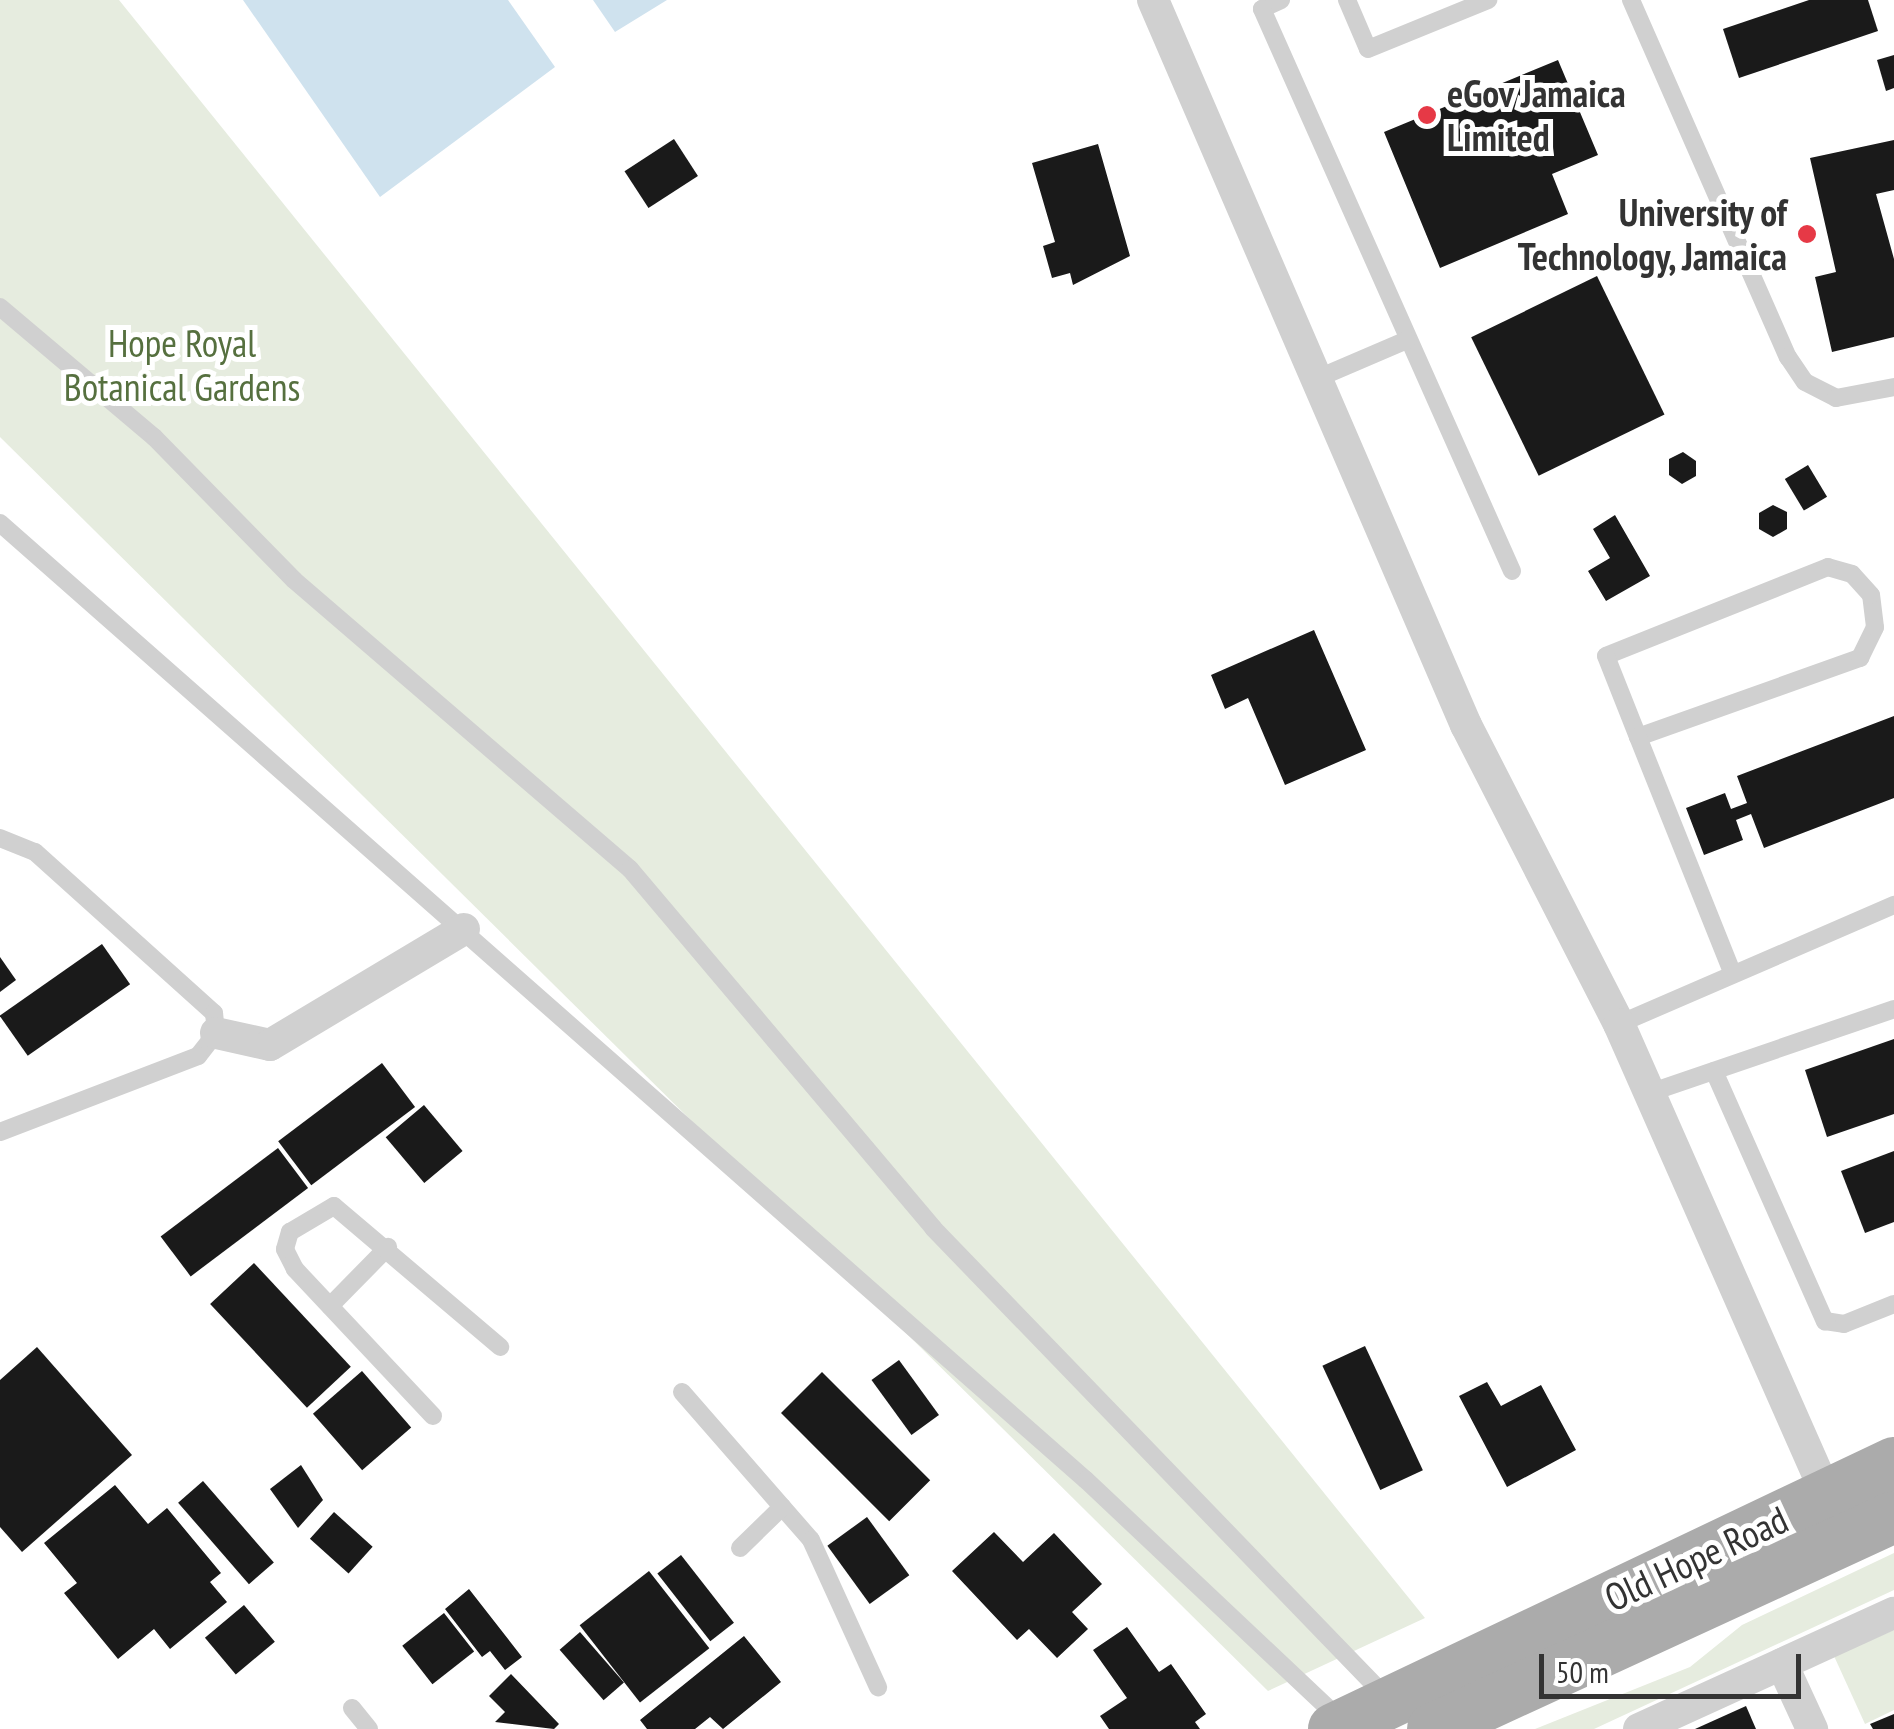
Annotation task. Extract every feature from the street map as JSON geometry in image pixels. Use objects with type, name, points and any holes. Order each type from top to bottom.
[{"type":"main road","name":"Old Hope Road","points":[[1379,1724],[1837,1517],[1894,1463]]},
{"type":"main road","name":"Old Hope Road","points":[[1837,1517],[1894,1517]]},
{"type":"street","points":[[1153,0],[1466,725],[1619,1024],[1837,1517]]},
{"type":"street","points":[[216,1033],[270,1045],[464,929]]},
{"type":"street","points":[[1640,1729],[1894,1612]]},
{"type":"street","points":[[1782,1664],[1812,1729]]},
{"type":"lane","points":[[1282,0],[1262,9],[1512,571]]},
{"type":"lane","points":[[1347,0],[1368,49],[1488,0]]},
{"type":"lane","points":[[1631,0],[1788,357],[1805,382],[1836,398],[1894,387]]},
{"type":"lane","points":[[0,307],[154,437],[294,580],[630,870],[933,1228],[1379,1724]]},
{"type":"lane","points":[[1316,379],[1407,340]]},
{"type":"lane","points":[[0,523],[1086,1480],[1379,1724]]},
{"type":"lane","points":[[1638,737],[1860,658],[1875,627],[1871,595],[1852,574],[1828,567],[1606,656],[1638,737],[1733,974]]},
{"type":"lane","points":[[0,838],[35,852],[214,1012],[216,1033],[198,1056],[0,1132]]},
{"type":"lane","points":[[1619,1024],[1894,905]]},
{"type":"lane","points":[[1650,1093],[1894,1008]]},
{"type":"lane","points":[[1714,1072],[1825,1321],[1844,1324],[1894,1304]]},
{"type":"lane","points":[[433,1416],[296,1270],[285,1249],[290,1232],[334,1206],[388,1247],[500,1347]]},
{"type":"lane","points":[[330,1306],[388,1247]]},
{"type":"lane","points":[[682,1392],[782,1506],[832,1576],[878,1687]]},
{"type":"lane","points":[[740,1548],[782,1506]]},
{"type":"lane","points":[[352,1708],[369,1729]]},
{"type":"green space","name":"Hope Royal Botanical Gardens","points":[[0,0],[119,0],[1425,1618],[1268,1691],[0,437]]},
{"type":"green space","points":[[1894,1553],[1894,1590],[1594,1729],[1535,1729],[1690,1667],[1742,1625]]},
{"type":"green space","points":[[1894,1630],[1894,1710],[1865,1724],[1834,1656]]},
{"type":"water","points":[[243,0],[508,0],[555,67],[380,197]]},
{"type":"water","points":[[593,0],[667,0],[615,32]]},
{"type":"building","points":[[1809,0],[1868,0],[1878,31],[1739,78],[1723,29]]},
{"type":"building","points":[[1894,55],[1894,88],[1886,91],[1877,60]]},
{"type":"building","points":[[1558,60],[1598,155],[1552,174],[1568,214],[1440,268],[1384,132]]},
{"type":"building","points":[[674,139],[698,176],[648,208],[625,171]]},
{"type":"building","points":[[1894,140],[1894,190],[1876,194],[1894,259],[1894,337],[1832,352],[1815,277],[1836,272],[1810,158]]},
{"type":"building","points":[[1098,144],[1130,256],[1073,285],[1070,273],[1052,278],[1043,246],[1055,242],[1032,163]]},
{"type":"building","points":[[1597,276],[1665,414],[1539,476],[1471,337]]},
{"type":"building","points":[[1683,452],[1696,461],[1696,476],[1682,484],[1669,475],[1669,459]]},
{"type":"building","points":[[1808,465],[1827,497],[1804,511],[1785,479]]},
{"type":"building","points":[[1773,505],[1787,512],[1787,529],[1773,537],[1759,529],[1759,513]]},
{"type":"building","points":[[1615,515],[1650,576],[1606,601],[1588,571],[1610,558],[1593,529]]},
{"type":"building","points":[[1314,630],[1366,750],[1285,785],[1248,698],[1225,709],[1211,675]]},
{"type":"building","points":[[1894,716],[1894,798],[1764,848],[1751,814],[1736,820],[1743,840],[1704,855],[1686,808],[1725,793],[1731,809],[1747,803],[1737,776]]},
{"type":"building","points":[[102,944],[130,984],[28,1056],[0,1015]]},
{"type":"building","points":[[0,957],[16,980],[0,992]]},
{"type":"building","points":[[1894,1039],[1894,1114],[1827,1137],[1805,1070]]},
{"type":"building","points":[[382,1063],[415,1107],[311,1185],[278,1141]]},
{"type":"building","points":[[424,1105],[463,1151],[424,1183],[386,1137]]},
{"type":"building","points":[[278,1148],[308,1188],[191,1276],[161,1236]]},
{"type":"building","points":[[1894,1151],[1894,1222],[1865,1233],[1841,1171]]},
{"type":"building","points":[[254,1263],[351,1367],[307,1408],[210,1304]]},
{"type":"building","points":[[1365,1346],[1423,1470],[1380,1490],[1322,1366]]},
{"type":"building","points":[[37,1347],[132,1455],[22,1552],[0,1527],[0,1380]]},
{"type":"building","points":[[899,1360],[939,1415],[911,1435],[871,1380]]},
{"type":"building","points":[[362,1371],[411,1428],[362,1470],[313,1414]]},
{"type":"building","points":[[822,1372],[930,1480],[889,1521],[781,1413]]},
{"type":"building","points":[[1487,1382],[1501,1406],[1541,1385],[1576,1450],[1507,1487],[1459,1396]]},
{"type":"building","points":[[301,1465],[323,1500],[298,1528],[270,1489]]},
{"type":"building","points":[[203,1481],[274,1563],[249,1584],[178,1503]]},
{"type":"building","points":[[115,1485],[148,1524],[167,1508],[221,1573],[210,1582],[227,1602],[170,1649],[154,1629],[118,1659],[64,1593],[77,1583],[44,1543]]},
{"type":"building","points":[[334,1512],[373,1547],[349,1574],[310,1539]]},
{"type":"building","points":[[867,1517],[909,1575],[870,1604],[827,1546]]},
{"type":"building","points":[[994,1532],[1023,1562],[1054,1533],[1102,1584],[1072,1612],[1088,1629],[1057,1658],[1029,1629],[1017,1640],[952,1571]]},
{"type":"building","points":[[681,1555],[734,1623],[710,1641],[657,1573]]},
{"type":"building","points":[[649,1571],[709,1648],[640,1702],[580,1625]]},
{"type":"building","points":[[469,1589],[522,1657],[505,1670],[490,1651],[482,1657],[445,1609]]},
{"type":"building","points":[[244,1605],[275,1642],[236,1675],[205,1638]]},
{"type":"building","points":[[444,1613],[474,1652],[432,1684],[402,1646]]},
{"type":"building","points":[[1127,1627],[1159,1672],[1171,1664],[1206,1714],[1195,1722],[1200,1729],[1109,1729],[1100,1716],[1127,1698],[1093,1650]]},
{"type":"building","points":[[580,1632],[624,1683],[604,1700],[560,1650]]},
{"type":"building","points":[[744,1636],[781,1682],[723,1729],[710,1717],[695,1729],[647,1729],[640,1720]]},
{"type":"building","points":[[511,1674],[559,1724],[554,1729],[495,1722],[505,1712],[489,1696]]},
{"type":"building","points":[[1746,1706],[1756,1729],[1695,1729]]},
{"type":"building","points":[[1894,1714],[1894,1729],[1873,1729],[1870,1724]]},
{"type":"place","name":"eGov Jamaica Limited","points":[[1427,115]]},
{"type":"place","name":"University of Technology, Jamaica","points":[[1807,234]]}]
